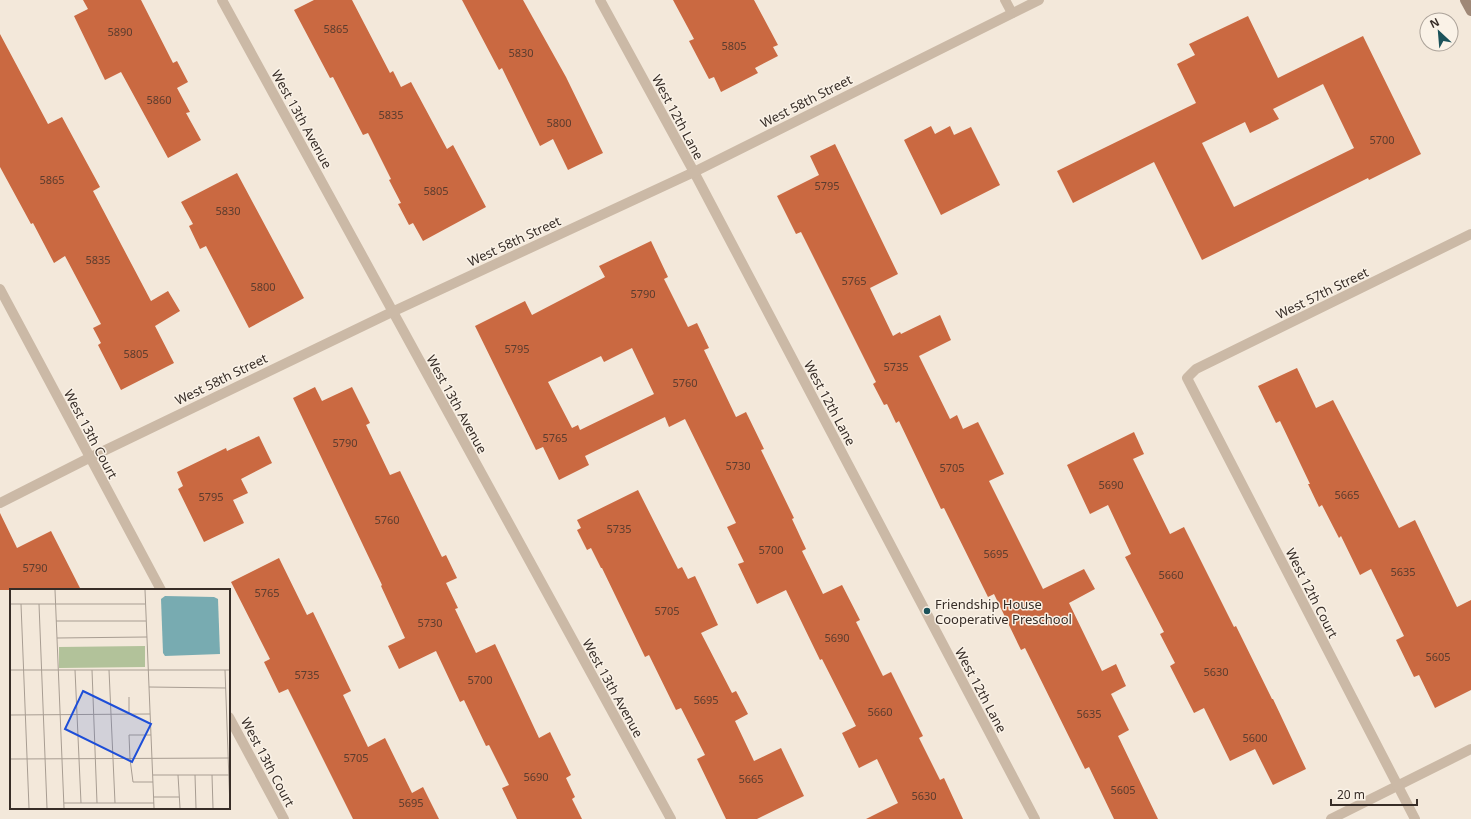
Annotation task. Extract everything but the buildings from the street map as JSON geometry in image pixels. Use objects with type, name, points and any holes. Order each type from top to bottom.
[{"type":"main road","points":[[1465,0],[1471,11]]},
{"type":"street","name":"West 13th Avenue","points":[[222,0],[671,819]]},
{"type":"street","name":"West 12th Lane","points":[[600,0],[694,172],[1035,819]]},
{"type":"street","points":[[1005,0],[1012,14]]},
{"type":"street","name":"West 58th Street","points":[[0,503],[89,458],[392,312],[694,172],[1039,0]]},
{"type":"street","name":"West 57th Street","points":[[1187,378],[1196,368],[1471,234]]},
{"type":"street","name":"West 13th Court","points":[[0,289],[89,458],[160,589]]},
{"type":"street","name":"West 12th Court","points":[[1187,378],[1416,819]]},
{"type":"street","name":"West 13th Court","points":[[230,719],[284,819]]},
{"type":"street","points":[[1331,819],[1471,748]]},
{"type":"place","name":"Friendship House Cooperative Preschool","points":[[927,611]]}]
